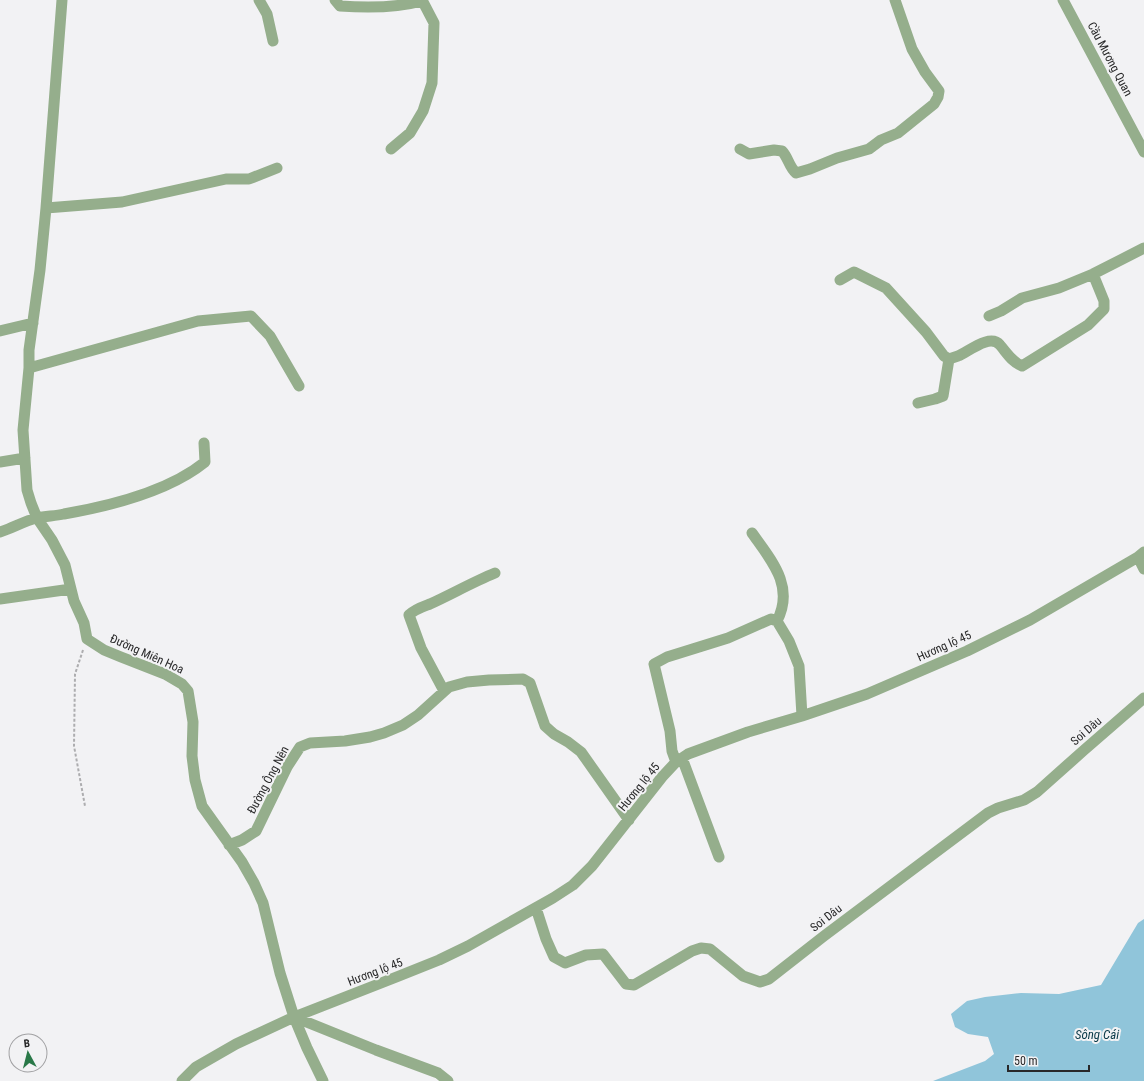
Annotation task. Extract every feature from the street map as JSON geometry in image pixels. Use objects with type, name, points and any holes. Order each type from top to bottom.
[{"type":"street","points":[[62,0],[46,208],[40,270],[29,350],[29,368],[23,430],[27,490],[37,518],[52,540],[65,565],[74,601],[84,623],[87,639]]},
{"type":"street","points":[[259,0],[267,14],[274,41]]},
{"type":"street","points":[[335,0],[340,6],[366,7],[403,5],[422,1],[434,23],[432,83],[423,111],[410,133],[391,149]]},
{"type":"street","points":[[740,149],[749,154],[774,150],[782,151],[786,155],[796,173],[837,158],[869,149],[881,140],[898,133],[934,104],[938,97],[939,90],[925,72],[912,49],[895,0]]},
{"type":"street","name":"Cầu Mương Quan","points":[[1063,0],[1144,152]]},
{"type":"street","points":[[46,208],[122,202],[226,179],[249,179],[277,168]]},
{"type":"street","points":[[989,316],[1001,311],[1022,298],[1059,288],[1093,274],[1144,248]]},
{"type":"street","points":[[840,280],[854,272],[886,288],[926,332],[944,356],[949,359]]},
{"type":"street","points":[[949,359],[958,356],[981,343],[992,341],[998,342],[1015,363],[1022,366],[1088,325],[1104,310],[1104,301],[1093,274]]},
{"type":"street","points":[[29,368],[198,321],[251,316],[270,336],[299,386]]},
{"type":"street","points":[[0,331],[33,323]]},
{"type":"street","points":[[918,403],[943,396],[949,359]]},
{"type":"street","points":[[0,532],[37,518],[91,509],[142,495],[191,472],[205,462],[204,443]]},
{"type":"street","points":[[0,462],[25,458]]},
{"type":"street","points":[[752,534],[774,564],[780,576],[783,594],[781,612],[776,621]]},
{"type":"street","points":[[1141,555],[1144,569]]},
{"type":"street","name":"Hương lộ 45","points":[[182,1081],[196,1067],[236,1044],[294,1017],[439,960],[468,946],[536,908],[573,885],[592,866],[679,760],[688,754],[748,732],[867,694],[967,651],[1030,620],[1141,555]]},
{"type":"street","points":[[444,691],[421,648],[409,615],[413,610],[430,604],[495,573]]},
{"type":"street","points":[[0,600],[71,589]]},
{"type":"street","points":[[720,857],[679,760],[672,751],[670,731],[654,664],[667,657],[728,638],[771,619],[776,621],[789,641],[799,666],[802,716]]},
{"type":"street","name":"Đường Miên Hoa","points":[[87,639],[104,650],[165,674],[182,684],[188,691],[192,722],[192,756],[195,780],[202,806],[242,862],[263,903],[280,973],[294,1017],[323,1081]]},
{"type":"street","name":"Đường Ông Nên","points":[[229,844],[242,840],[256,831],[287,767],[300,747],[310,743],[345,741],[370,737],[403,725],[418,715],[449,687],[489,680],[523,679],[530,683],[545,726],[554,734],[581,752],[629,820]]},
{"type":"street","name":"Soi Dâu","points":[[536,908],[546,939],[554,957],[565,963],[586,955],[603,954],[626,984],[634,985],[692,951],[701,948],[710,949],[743,976],[760,982],[769,979],[988,813],[998,808],[1024,800],[1037,792],[1144,698]]},
{"type":"street","points":[[294,1017],[438,1073],[448,1081]]},
{"type":"path","points":[[85,806],[74,746],[74,738],[75,674],[87,639]]},
{"type":"water","name":"Sông Cái","points":[[1144,919],[1144,1081],[933,1081],[985,1061],[994,1054],[988,1037],[968,1034],[955,1027],[951,1014],[967,1001],[985,997],[1021,993],[1059,994],[1101,985],[1138,923]]}]
